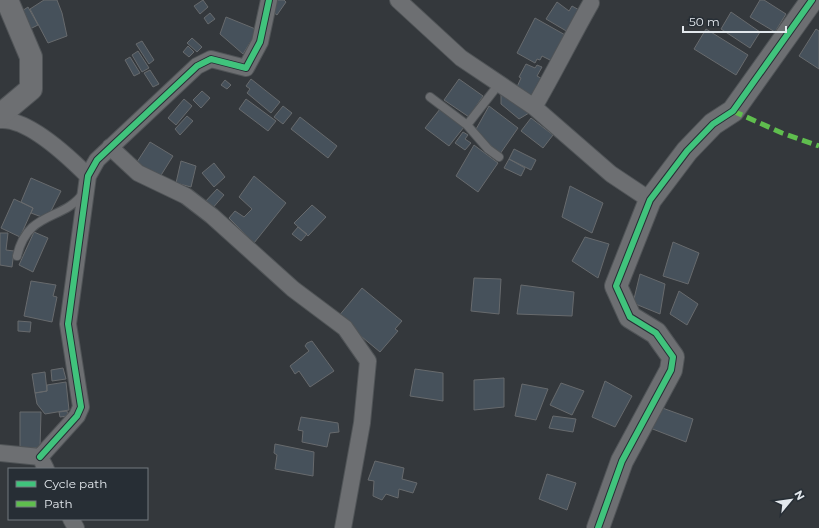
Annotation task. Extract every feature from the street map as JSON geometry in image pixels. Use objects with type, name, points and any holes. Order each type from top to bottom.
[{"type":"street","points":[[0,115],[31,89],[31,57],[7,0]]},
{"type":"street","points":[[0,453],[43,463],[81,407],[68,324],[87,182],[97,160],[197,66],[211,59],[246,68],[260,42],[269,0]]},
{"type":"street","points":[[398,0],[461,58],[534,107],[611,174],[650,200]]},
{"type":"street","points":[[598,528],[622,461],[670,370],[672,356],[656,333],[630,317],[616,286],[650,200],[687,151],[713,124],[733,111],[812,0]]},
{"type":"street","points":[[534,107],[554,75],[568,42],[591,3]]},
{"type":"street","points":[[0,120],[7,120],[22,125],[69,157],[87,182]]},
{"type":"street","points":[[110,147],[138,173],[186,196],[212,216],[293,289],[345,328],[368,360],[362,422],[343,528]]},
{"type":"lane","points":[[467,125],[499,84]]},
{"type":"lane","points":[[430,97],[467,125],[488,149],[499,157]]},
{"type":"lane","points":[[17,256],[24,238],[30,228],[76,200],[87,182]]},
{"type":"building","points":[[44,0],[57,0],[62,13],[67,36],[48,43],[30,9]]},
{"type":"building","points":[[203,0],[208,7],[200,14],[194,6]]},
{"type":"building","points":[[273,0],[284,0],[286,2],[277,15],[270,10]]},
{"type":"building","points":[[760,0],[764,0],[786,14],[775,32],[750,17]]},
{"type":"building","points":[[557,2],[569,11],[572,6],[581,11],[568,32],[546,19]]},
{"type":"building","points":[[28,7],[38,25],[28,30],[19,13]]},
{"type":"building","points":[[731,12],[760,32],[750,48],[721,29]]},
{"type":"building","points":[[210,13],[215,19],[208,24],[204,18]]},
{"type":"building","points":[[226,17],[258,30],[243,54],[220,34]]},
{"type":"building","points":[[535,18],[567,36],[554,62],[542,56],[540,60],[537,59],[535,63],[517,53]]},
{"type":"building","points":[[706,29],[748,55],[736,75],[694,49]]},
{"type":"building","points":[[816,29],[819,31],[819,69],[799,56]]},
{"type":"building","points":[[192,38],[202,47],[197,52],[187,43]]},
{"type":"building","points":[[142,41],[154,60],[149,64],[136,44]]},
{"type":"building","points":[[188,46],[194,52],[189,57],[183,52]]},
{"type":"building","points":[[138,51],[149,68],[142,72],[132,55]]},
{"type":"building","points":[[130,57],[140,73],[134,76],[125,60]]},
{"type":"building","points":[[526,64],[535,68],[537,65],[542,67],[537,76],[546,81],[536,100],[516,89],[521,78],[519,77]]},
{"type":"building","points":[[150,70],[159,84],[153,87],[144,73]]},
{"type":"building","points":[[251,79],[280,102],[271,113],[247,93],[250,89],[246,86]]},
{"type":"building","points":[[459,79],[483,96],[469,117],[444,100]]},
{"type":"building","points":[[225,80],[231,85],[227,89],[221,85]]},
{"type":"building","points":[[202,91],[210,98],[201,108],[193,100]]},
{"type":"building","points":[[501,93],[529,113],[519,119],[501,104]]},
{"type":"building","points":[[184,99],[192,106],[176,125],[168,118]]},
{"type":"building","points":[[246,99],[276,121],[268,131],[239,109]]},
{"type":"building","points":[[283,106],[292,113],[283,124],[274,117]]},
{"type":"building","points":[[489,106],[518,128],[500,154],[475,131]]},
{"type":"building","points":[[440,109],[464,127],[449,146],[425,128]]},
{"type":"building","points":[[187,116],[193,121],[180,135],[175,129]]},
{"type":"building","points":[[300,117],[337,146],[328,158],[291,129]]},
{"type":"building","points":[[531,118],[553,135],[543,148],[521,131]]},
{"type":"building","points":[[463,132],[468,135],[465,139],[471,143],[465,150],[455,143]]},
{"type":"building","points":[[150,142],[173,156],[158,180],[135,165]]},
{"type":"building","points":[[474,145],[498,163],[478,192],[456,176]]},
{"type":"building","points":[[514,149],[536,160],[531,170],[509,159]]},
{"type":"building","points":[[509,159],[525,168],[521,176],[504,168]]},
{"type":"building","points":[[181,161],[196,166],[191,187],[176,183]]},
{"type":"building","points":[[214,163],[225,177],[214,187],[202,173]]},
{"type":"building","points":[[254,176],[286,203],[254,243],[229,218],[235,211],[244,217],[252,209],[239,197]]},
{"type":"building","points":[[31,178],[61,191],[47,219],[31,213],[33,208],[21,202]]},
{"type":"building","points":[[570,186],[603,203],[592,233],[562,217]]},
{"type":"building","points":[[217,189],[224,195],[211,210],[204,203]]},
{"type":"building","points":[[14,199],[33,208],[20,237],[1,228]]},
{"type":"building","points":[[312,205],[326,217],[308,236],[294,223]]},
{"type":"building","points":[[298,227],[307,234],[301,241],[292,234]]},
{"type":"building","points":[[34,232],[48,238],[33,272],[19,265]]},
{"type":"building","points":[[0,233],[8,233],[6,250],[14,251],[12,267],[0,265]]},
{"type":"building","points":[[585,237],[609,244],[598,278],[572,261]]},
{"type":"building","points":[[673,242],[699,253],[688,284],[663,276]]},
{"type":"building","points":[[640,274],[665,284],[660,314],[633,303]]},
{"type":"building","points":[[474,278],[501,279],[499,314],[471,311]]},
{"type":"building","points":[[31,281],[56,285],[53,296],[57,297],[52,322],[24,316]]},
{"type":"building","points":[[521,285],[574,292],[572,316],[517,314]]},
{"type":"building","points":[[362,288],[402,321],[395,329],[398,331],[380,352],[338,317]]},
{"type":"building","points":[[679,291],[698,304],[687,325],[670,314]]},
{"type":"building","points":[[18,321],[31,322],[30,332],[18,331]]},
{"type":"building","points":[[312,341],[334,371],[310,387],[299,371],[295,374],[290,366],[309,351],[305,346],[307,343]]},
{"type":"building","points":[[63,368],[66,379],[52,381],[51,370]]},
{"type":"building","points":[[415,369],[443,373],[443,401],[410,396]]},
{"type":"building","points":[[45,372],[47,391],[35,393],[32,374]]},
{"type":"building","points":[[504,378],[504,407],[474,410],[474,380]]},
{"type":"building","points":[[605,381],[632,396],[615,427],[592,417]]},
{"type":"building","points":[[66,382],[69,410],[45,414],[37,404],[35,393],[47,391],[47,385]]},
{"type":"building","points":[[561,383],[584,391],[572,415],[550,405]]},
{"type":"building","points":[[522,384],[548,389],[536,420],[515,416]]},
{"type":"building","points":[[654,405],[693,419],[686,442],[645,426]]},
{"type":"building","points":[[67,411],[68,416],[60,417],[59,412]]},
{"type":"building","points":[[20,412],[41,412],[40,448],[20,448]]},
{"type":"building","points":[[553,416],[576,419],[573,432],[549,428]]},
{"type":"building","points":[[301,417],[338,423],[339,432],[330,433],[327,447],[302,442],[303,431],[298,430]]},
{"type":"building","points":[[275,444],[314,452],[313,476],[275,469],[277,455],[274,453]]},
{"type":"building","points":[[375,461],[404,468],[402,479],[417,483],[413,493],[399,489],[398,498],[386,494],[382,500],[373,496],[374,481],[368,480]]},
{"type":"building","points":[[547,474],[576,483],[567,510],[539,499]]},
{"type":"marked path","points":[[733,111],[782,133],[819,146]]},
{"type":"cycle path","points":[[40,457],[77,416],[81,407],[68,324],[88,176],[97,160],[197,66],[211,59],[246,68],[260,42],[269,0]]},
{"type":"cycle path","points":[[598,528],[622,461],[671,370],[673,357],[656,333],[630,317],[616,286],[650,200],[687,151],[713,124],[733,111],[812,0]]}]
